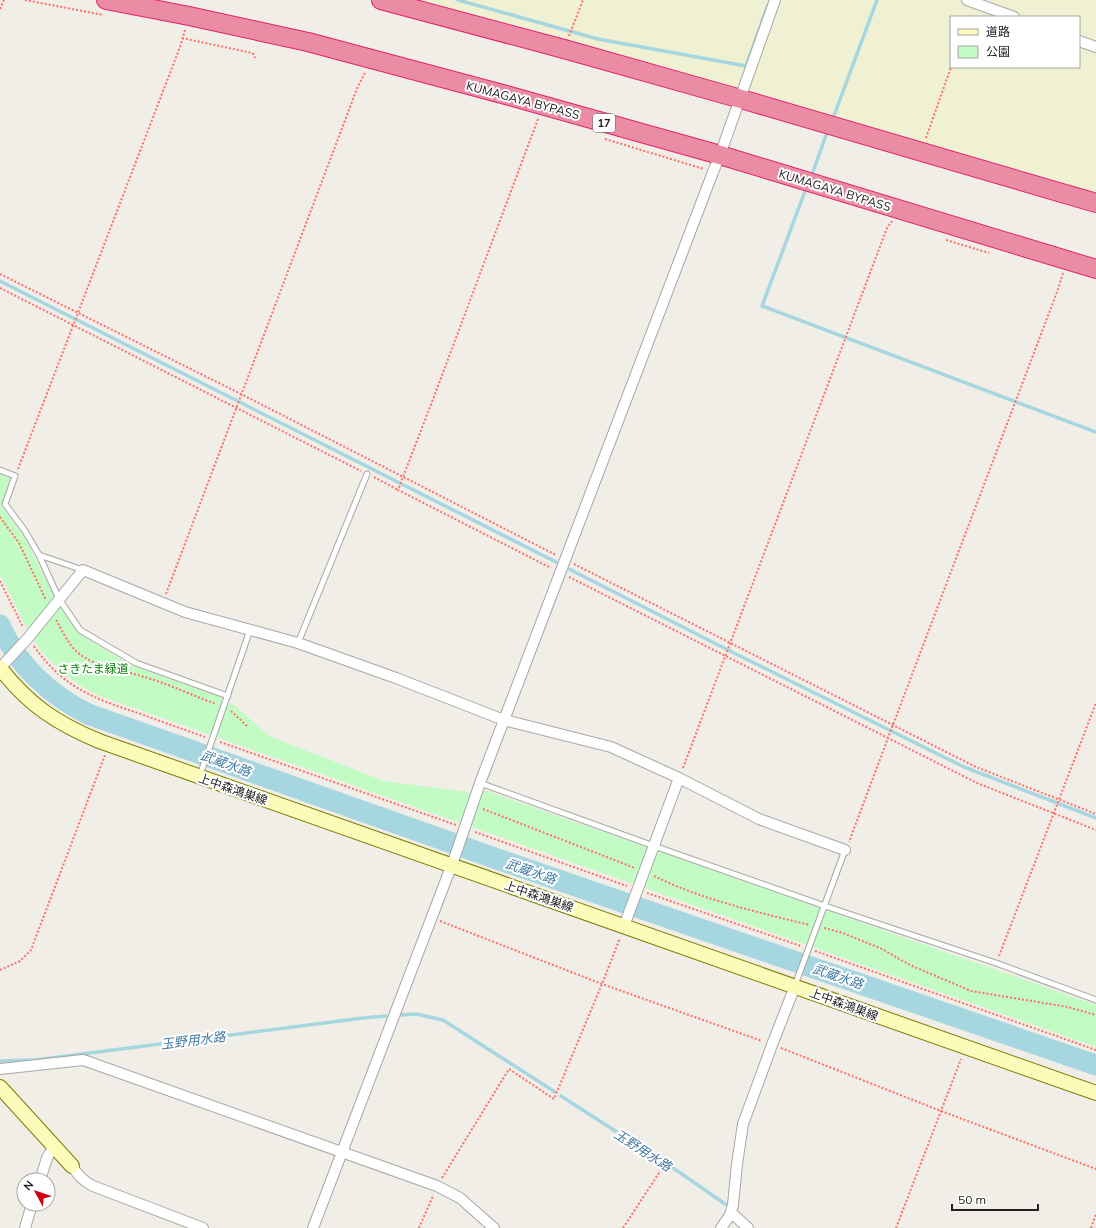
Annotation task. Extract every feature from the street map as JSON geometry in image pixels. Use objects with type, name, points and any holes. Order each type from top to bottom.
[{"type":"highway","name":"KUMAGAYA BYPASS","points":[[106,0],[189,16],[315,44],[513,97],[720,155],[1096,269]]},
{"type":"highway","points":[[381,0],[741,98],[1096,203]]},
{"type":"main road","name":"上中森鴻巣線","points":[[3,665],[22,694],[50,716],[74,731],[109,745],[202,772],[454,860],[797,981],[966,1046],[1096,1093]]},
{"type":"main road","points":[[0,1087],[72,1166]]},
{"type":"street","points":[[313,1228],[454,860],[480,783],[720,155],[775,0]]},
{"type":"street","points":[[967,0],[1011,16]]},
{"type":"street","points":[[1080,41],[1096,47]]},
{"type":"street","points":[[3,665],[28,643],[59,599],[83,570],[185,612],[298,643],[396,678],[504,720],[611,746],[679,778],[759,819],[845,850]]},
{"type":"street","points":[[626,921],[679,778]]},
{"type":"street","points":[[721,1228],[730,1215],[733,1205],[743,1124],[797,981]]},
{"type":"street","points":[[0,1069],[83,1060],[437,1186],[460,1198],[494,1228]]},
{"type":"street","points":[[43,1172],[47,1158],[54,1146]]},
{"type":"street","points":[[72,1166],[79,1177],[93,1186],[203,1228]]},
{"type":"street","points":[[25,1228],[30,1212]]},
{"type":"street","points":[[730,1215],[735,1216],[748,1228]]},
{"type":"lane","points":[[0,470],[16,476],[4,504],[25,531],[39,555],[59,599],[80,630],[136,663],[228,696]]},
{"type":"lane","points":[[298,643],[367,474]]},
{"type":"lane","points":[[39,555],[83,570]]},
{"type":"lane","points":[[202,772],[250,630]]},
{"type":"lane","points":[[480,783],[825,906],[996,963],[1096,1000]]},
{"type":"lane","points":[[797,981],[845,850]]},
{"type":"path","points":[[0,9],[4,0]]},
{"type":"path","points":[[564,49],[583,0]]},
{"type":"path","points":[[16,476],[78,316],[189,16]]},
{"type":"path","points":[[182,38],[252,53],[255,58]]},
{"type":"path","points":[[921,150],[951,68]]},
{"type":"path","points":[[163,602],[358,86]]},
{"type":"path","points":[[398,490],[538,119]]},
{"type":"path","points":[[679,778],[887,228],[893,218]]},
{"type":"path","points":[[845,850],[1063,273]]},
{"type":"path","points":[[0,274],[78,316],[241,394],[566,559],[730,645],[976,767],[1096,814]]},
{"type":"path","points":[[0,288],[560,573],[726,655],[978,783],[1096,830]]},
{"type":"path","points":[[0,582],[23,627]]},
{"type":"path","points":[[28,643],[50,666],[77,689],[98,700],[208,738]]},
{"type":"path","points":[[996,963],[1096,703]]},
{"type":"path","points":[[217,741],[456,825]]},
{"type":"path","points":[[0,970],[20,961],[31,950],[109,745]]},
{"type":"path","points":[[472,805],[700,894],[746,910],[843,933],[882,949],[910,965],[971,991],[1068,1007],[1096,1015]]},
{"type":"path","points":[[474,831],[636,892],[808,949],[1096,1050]]},
{"type":"path","points":[[419,1228],[437,1186],[509,1069],[554,1099],[602,984],[626,921]]},
{"type":"path","points":[[896,1228],[966,1046]]},
{"type":"path","points":[[622,1228],[660,1170]]},
{"type":"path","points":[[1090,1228],[1096,1214]]},
{"type":"green space","points":[[398,0],[1096,0],[1096,195]]},
{"type":"green space","name":"さきたま緑道","points":[[0,471],[5,473],[11,479],[1,506],[24,536],[54,596],[80,634],[130,665],[218,696],[234,705],[269,736],[384,781],[467,792],[481,796],[484,790],[1096,1005],[1096,1047],[100,696],[68,677],[53,664],[39,648],[25,625],[0,575]]},
{"type":"waterway","points":[[458,0],[598,39],[746,66],[768,5]]},
{"type":"waterway","points":[[832,121],[877,0]]},
{"type":"waterway","points":[[811,177],[828,130]]},
{"type":"waterway","points":[[807,186],[762,306],[1096,432]]},
{"type":"waterway","points":[[0,281],[558,563]]},
{"type":"waterway","points":[[569,569],[964,767],[1096,818]]},
{"type":"waterway","name":"武蔵水路","points":[[0,625],[7,640],[25,666],[61,698],[88,714],[503,861],[1096,1065]]},
{"type":"waterway","name":"玉野用水路","points":[[401,1015],[416,1014],[443,1020],[555,1092]]},
{"type":"waterway","name":"玉野用水路","points":[[0,1061],[35,1060],[386,1016]]},
{"type":"waterway","name":"玉野用水路","points":[[561,1096],[682,1174],[725,1204]]}]
